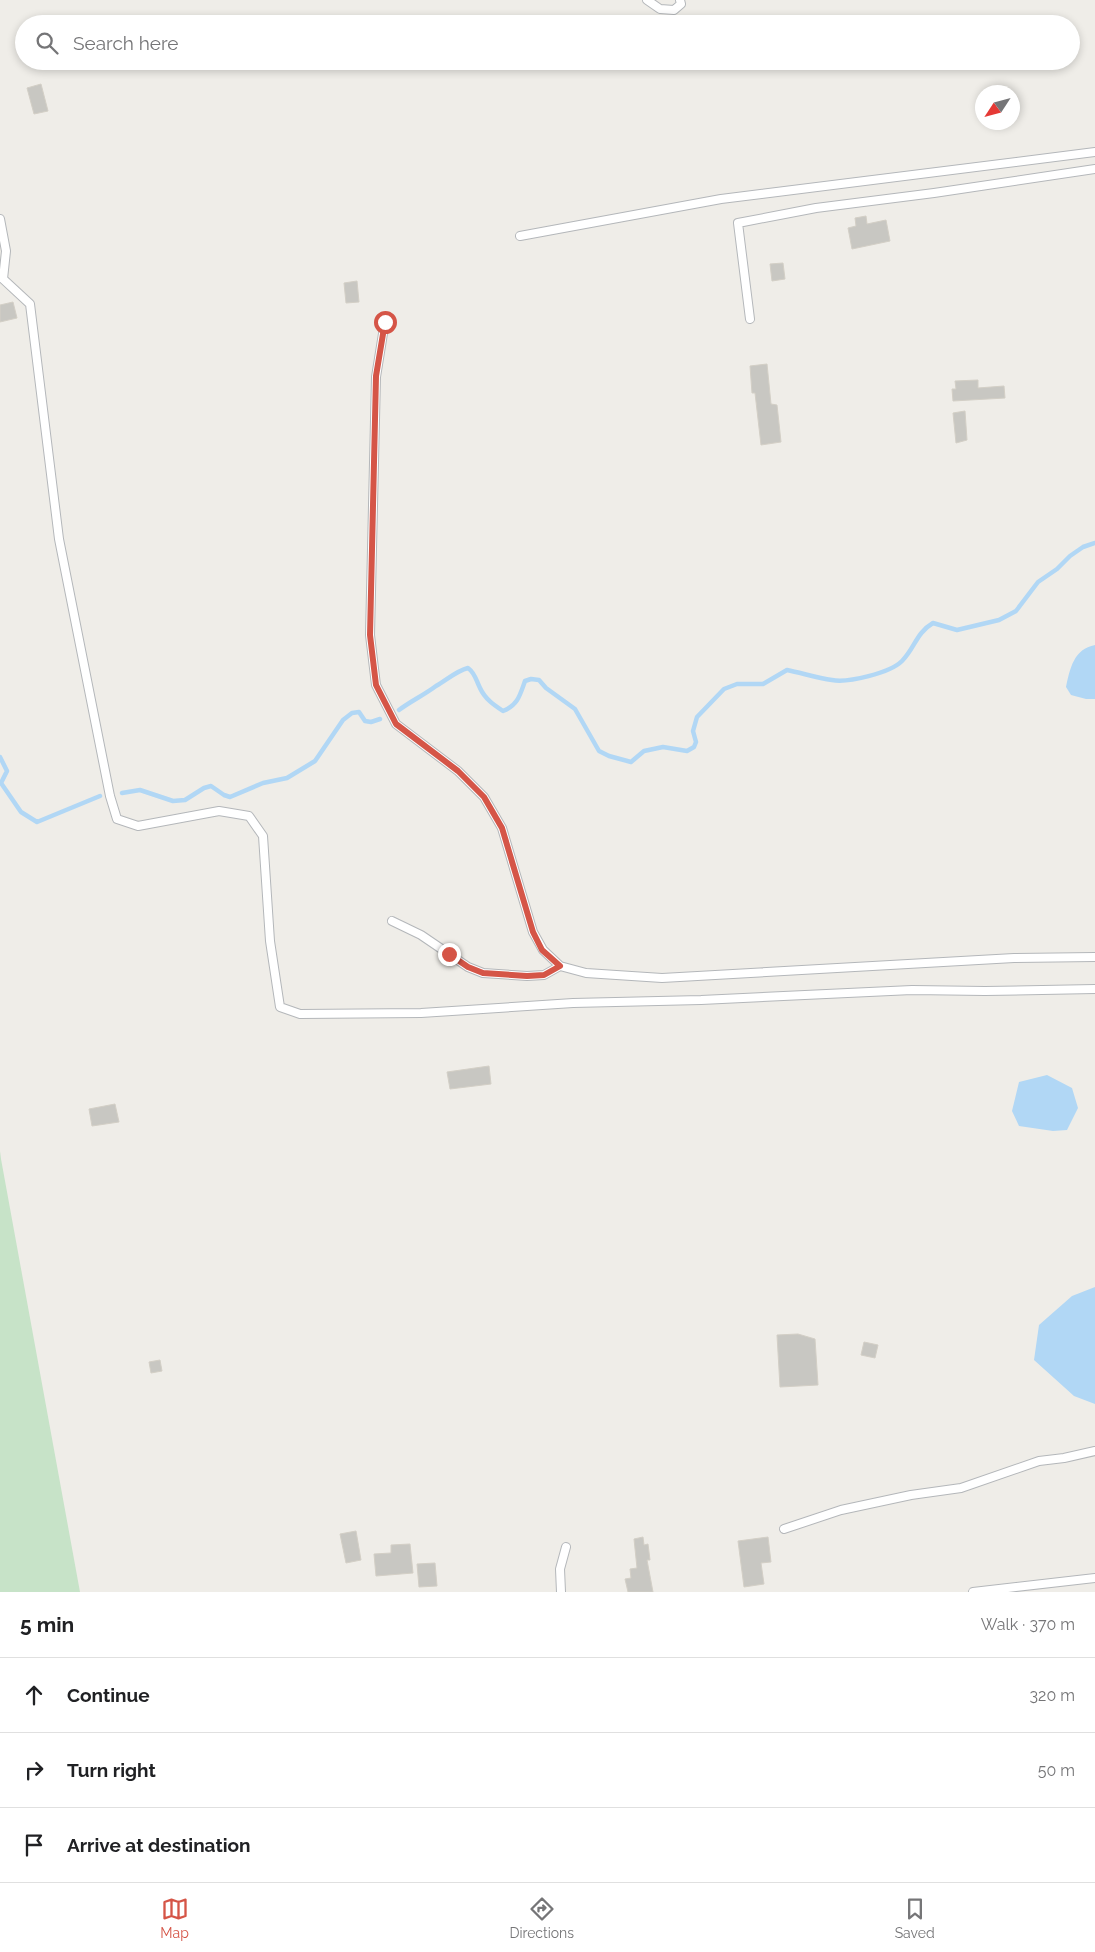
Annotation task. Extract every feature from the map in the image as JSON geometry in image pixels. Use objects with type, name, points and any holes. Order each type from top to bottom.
[{"type":"lane","points":[[647,0],[660,10],[674,10],[681,4],[680,0]]},
{"type":"lane","points":[[520,236],[721,199],[1095,152]]},
{"type":"lane","points":[[750,319],[738,223],[816,208],[1095,169]]},
{"type":"lane","points":[[0,219],[6,251],[3,279],[30,304],[59,538],[110,796],[117,819],[138,826],[219,811],[249,816],[263,836],[270,941],[280,1007],[300,1014],[421,1013],[573,1003],[701,1000],[912,990],[1095,989]]},
{"type":"lane","points":[[385,322],[376,386],[370,635],[376,685],[396,724],[458,771],[484,797],[502,828],[533,932],[542,950],[560,966],[586,973],[662,978],[1014,958],[1095,958]]},
{"type":"lane","points":[[392,921],[420,935],[468,967],[483,973],[544,975],[560,966]]},
{"type":"lane","points":[[784,1529],[841,1510],[911,1495],[961,1488],[1039,1461],[1095,1451]]},
{"type":"lane","points":[[561,1592],[560,1569],[566,1547]]},
{"type":"lane","points":[[973,1592],[1095,1578]]},
{"type":"green space","points":[[0,1151],[1,1159],[80,1592],[0,1592]]},
{"type":"water","points":[[1095,645],[1095,699],[1071,695],[1066,687],[1074,660],[1082,651]]},
{"type":"water","points":[[1047,1075],[1072,1088],[1078,1108],[1067,1130],[1053,1131],[1019,1126],[1012,1111],[1019,1082]]},
{"type":"water","points":[[1095,1287],[1095,1404],[1074,1396],[1034,1360],[1039,1325],[1072,1296]]},
{"type":"building","points":[[41,84],[48,111],[34,114],[27,88]]},
{"type":"building","points":[[866,216],[867,224],[886,220],[890,241],[852,249],[848,228],[856,226],[855,218]]},
{"type":"building","points":[[783,263],[785,279],[772,281],[770,264]]},
{"type":"building","points":[[357,281],[359,302],[346,303],[344,283]]},
{"type":"building","points":[[13,302],[17,318],[0,322],[0,305]]},
{"type":"building","points":[[767,364],[771,404],[777,405],[781,442],[761,445],[755,393],[752,393],[750,366]]},
{"type":"building","points":[[978,380],[978,388],[1004,386],[1005,398],[953,401],[952,389],[956,389],[955,381]]},
{"type":"building","points":[[965,411],[967,440],[956,443],[953,413]]},
{"type":"building","points":[[489,1066],[491,1084],[450,1089],[447,1072]]},
{"type":"building","points":[[115,1104],[119,1122],[92,1126],[89,1109]]},
{"type":"building","points":[[798,1334],[815,1339],[818,1385],[780,1387],[777,1335]]},
{"type":"building","points":[[864,1342],[878,1345],[875,1358],[861,1355]]},
{"type":"building","points":[[160,1360],[162,1371],[151,1373],[149,1362]]},
{"type":"building","points":[[356,1531],[361,1560],[346,1563],[340,1534]]},
{"type":"building","points":[[643,1537],[644,1545],[648,1544],[650,1560],[647,1560],[653,1592],[628,1592],[625,1579],[631,1578],[630,1569],[637,1568],[634,1539]]},
{"type":"building","points":[[768,1537],[771,1562],[761,1563],[764,1584],[744,1587],[738,1541]]},
{"type":"building","points":[[410,1544],[413,1573],[376,1576],[374,1554],[391,1553],[391,1545]]},
{"type":"building","points":[[435,1563],[437,1586],[419,1587],[417,1564]]},
{"type":"waterway","points":[[399,710],[456,673],[468,668],[474,674],[484,695],[503,711],[515,703],[525,681],[531,679],[539,680],[546,688],[575,709],[599,751],[609,756],[631,762],[644,751],[663,747],[687,751],[694,747],[696,742],[693,731],[697,717],[724,689],[737,684],[763,684],[787,670],[839,681],[879,673],[902,661],[923,631],[933,623],[957,630],[999,620],[1016,611],[1038,582],[1083,547],[1095,543]]},
{"type":"waterway","points":[[122,793],[140,790],[173,801],[185,800],[204,788],[211,786],[230,797],[263,783],[287,778],[315,761],[343,720],[352,713],[359,712],[365,721],[371,722],[380,719]]},
{"type":"waterway","points":[[0,757],[7,771],[1,783],[21,812],[37,822],[100,796]]},
{"type":"route","points":[[385,322],[376,376],[370,635],[376,685],[396,724],[458,771],[484,797],[502,828],[533,932],[542,950],[560,966],[544,975],[527,976],[483,973],[468,967],[449,954]]}]
